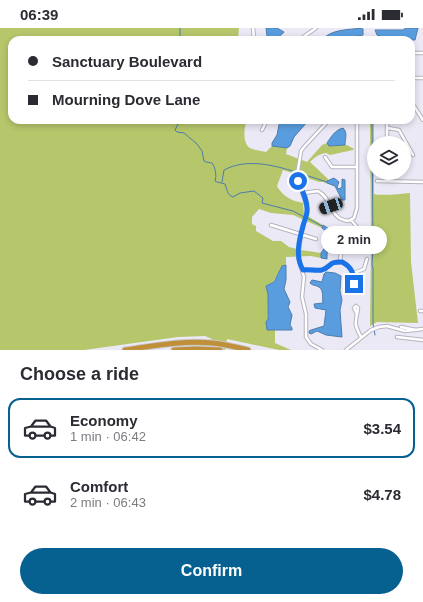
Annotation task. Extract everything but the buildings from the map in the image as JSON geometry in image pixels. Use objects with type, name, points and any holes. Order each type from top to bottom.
[{"type":"highway","points":[[125,350],[184,343],[210,343],[228,345],[248,350]]},
{"type":"highway","points":[[174,350],[220,350]]},
{"type":"street","points":[[306,36],[316,28]]},
{"type":"street","points":[[415,108],[423,120]]},
{"type":"street","points":[[262,130],[265,124]]},
{"type":"street","points":[[322,350],[311,344],[306,337],[306,314],[302,297],[304,277],[298,252],[307,207],[298,176],[300,160],[304,147],[325,124]]},
{"type":"street","points":[[303,193],[318,191],[326,197],[334,213],[340,219],[348,221],[355,216],[358,208],[357,124]]},
{"type":"street","points":[[387,136],[388,124]]},
{"type":"street","points":[[388,128],[399,130],[413,155]]},
{"type":"street","points":[[325,157],[332,167],[357,167]]},
{"type":"street","points":[[376,181],[423,182]]},
{"type":"street","points":[[322,209],[331,206]]},
{"type":"street","points":[[351,220],[356,228]]},
{"type":"street","points":[[271,225],[316,239]]},
{"type":"street","points":[[340,262],[342,253]]},
{"type":"street","points":[[354,273],[364,269],[367,259]]},
{"type":"street","points":[[303,270],[322,270],[332,263],[345,263],[354,273],[354,284]]},
{"type":"street","points":[[357,314],[355,324],[361,337]]},
{"type":"street","points":[[346,350],[361,337],[379,326],[387,326],[404,331],[423,329]]},
{"type":"street","points":[[397,329],[401,327],[416,330]]},
{"type":"street","points":[[397,337],[423,340]]},
{"type":"green space","points":[[0,28],[239,28],[238,36],[8,36],[8,124],[246,124],[245,139],[247,146],[250,148],[266,152],[272,146],[287,148],[286,154],[307,162],[322,145],[327,143],[329,146],[347,145],[354,149],[330,155],[326,153],[321,154],[310,162],[328,179],[326,184],[324,182],[319,182],[283,170],[277,186],[279,190],[288,198],[303,203],[304,214],[323,225],[322,228],[293,215],[271,213],[259,209],[252,217],[252,224],[256,226],[256,231],[273,241],[281,241],[289,247],[301,250],[321,253],[321,258],[311,256],[286,257],[286,265],[282,266],[273,282],[266,286],[268,294],[267,330],[275,330],[275,343],[291,350],[279,350],[227,339],[225,350],[210,350],[212,339],[205,336],[178,337],[84,350],[0,350]]},
{"type":"green space","points":[[370,124],[374,124],[374,136],[370,136]]},
{"type":"green space","points":[[370,180],[374,180],[374,194],[377,195],[410,193],[411,262],[418,323],[377,322],[370,326],[371,246],[373,245],[371,243]]},
{"type":"water","points":[[266,28],[277,28],[284,32],[278,36],[267,36]]},
{"type":"water","points":[[361,28],[363,29],[363,35],[326,36],[335,32]]},
{"type":"water","points":[[406,28],[418,28],[415,40],[415,36],[380,36],[377,35],[375,30],[403,30]]},
{"type":"water","points":[[279,124],[305,124],[287,148],[272,146],[272,143],[277,135]]},
{"type":"water","points":[[343,128],[346,134],[345,145],[329,146],[327,143],[335,132]]},
{"type":"water","points":[[334,178],[339,182],[337,187],[339,189],[342,187],[342,179],[345,180],[345,200],[342,200],[335,186],[327,183],[327,181]]},
{"type":"water","points":[[323,225],[337,234],[344,232],[355,242],[367,242],[373,245],[362,245],[357,250],[352,249],[350,242],[334,237],[322,228]]},
{"type":"water","points":[[323,239],[332,242],[327,252],[327,259],[321,258],[321,253],[326,246]]},
{"type":"water","points":[[286,265],[286,280],[284,289],[290,302],[288,307],[292,315],[290,325],[292,330],[267,330],[266,322],[268,319],[268,294],[266,286],[274,282],[282,266]]},
{"type":"water","points":[[326,272],[335,273],[341,276],[340,291],[342,300],[340,310],[342,337],[326,335],[317,331],[311,334],[309,333],[311,330],[324,326],[326,310],[315,308],[314,304],[323,303],[322,290],[321,288],[310,283],[312,280],[322,282]]},
{"type":"waterway","points":[[180,28],[180,36]]},
{"type":"waterway","points":[[178,124],[175,130],[177,132],[184,133],[197,144],[202,151],[204,161],[213,164],[216,174],[215,181],[225,184],[231,196],[233,197],[240,193],[254,191],[263,198],[262,203],[293,211],[304,217]]},
{"type":"waterway","points":[[372,124],[372,265],[373,324],[375,335]]},
{"type":"waterway","points":[[222,182],[224,170],[242,164],[269,165],[296,172]]},
{"type":"waterway","points":[[299,173],[327,182]]},
{"type":"waterway","points":[[307,218],[322,226]]},
{"type":"route","points":[[298,181],[307,207],[298,252],[300,266],[303,270],[322,270],[332,263],[342,262],[345,263],[354,273],[354,284]]}]
